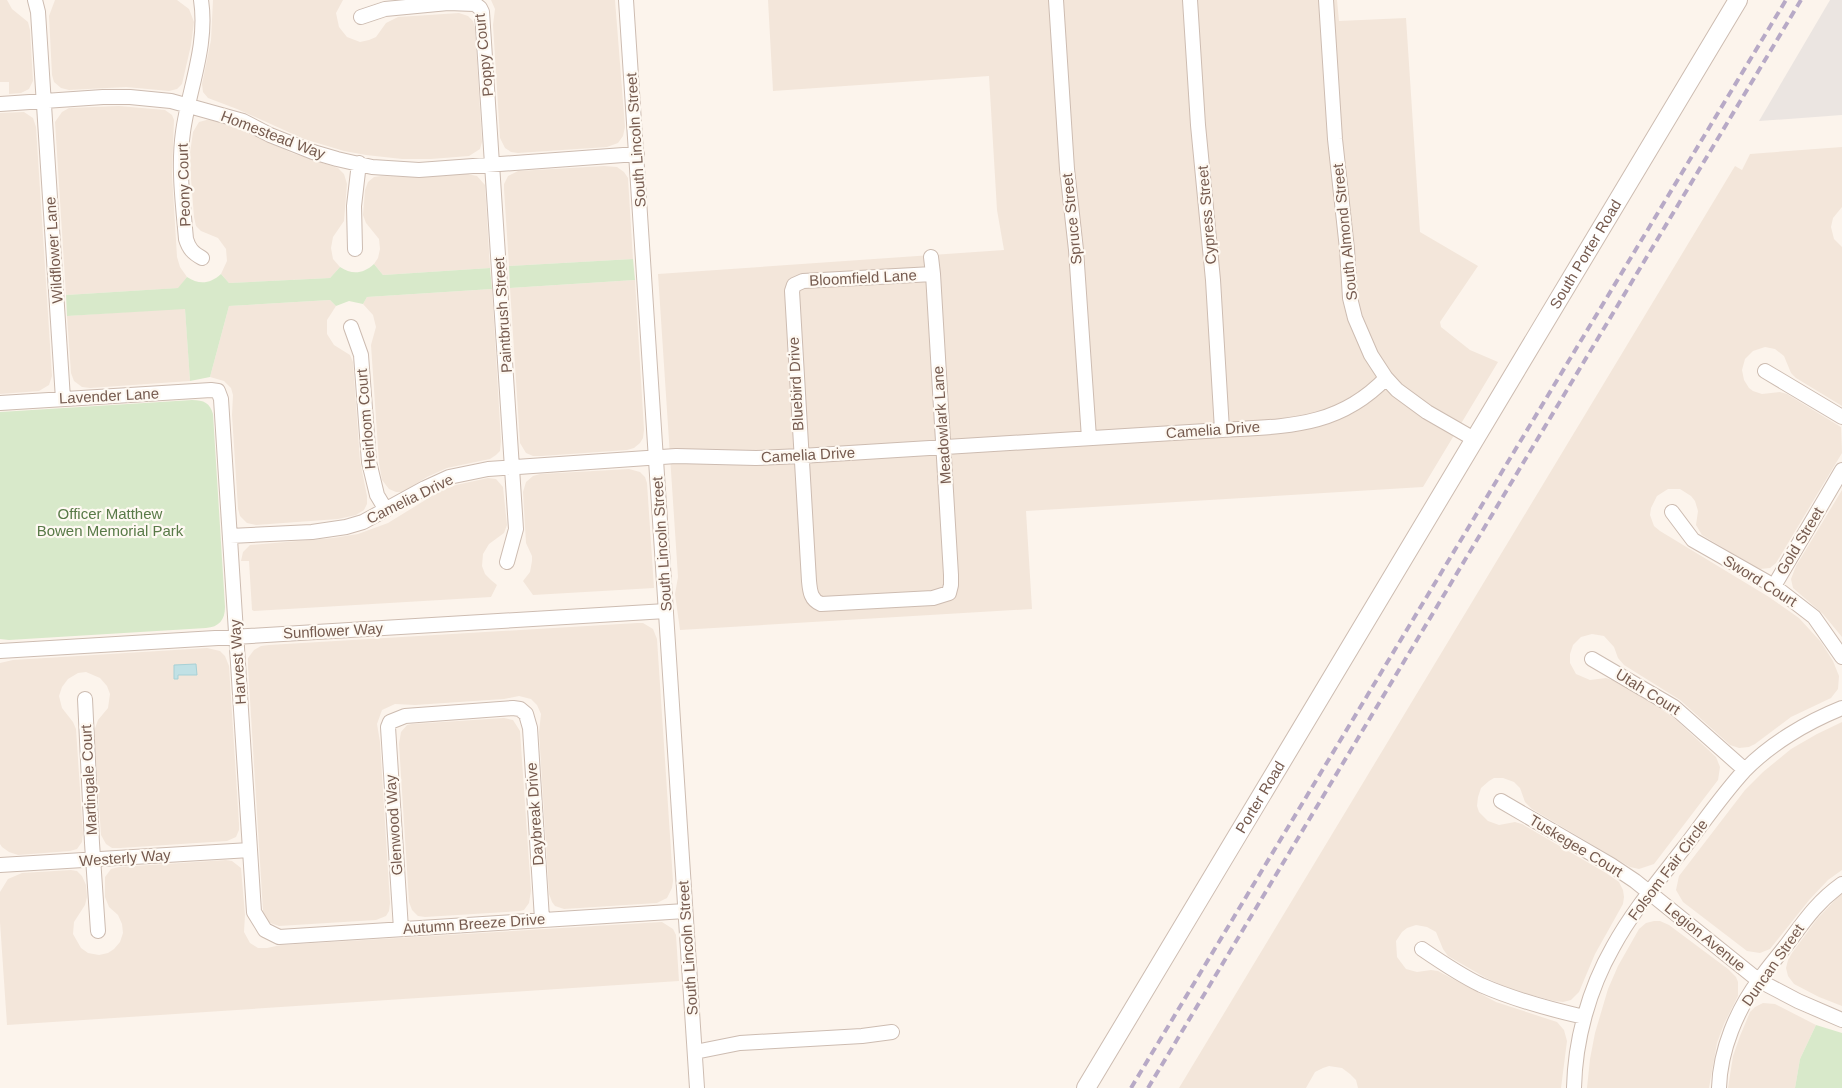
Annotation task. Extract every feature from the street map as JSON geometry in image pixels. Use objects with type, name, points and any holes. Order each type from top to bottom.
[{"type":"street","name":"Wildflower Lane","points":[[35,0],[38,12],[63,399]]},
{"type":"street","name":"Peony Court","points":[[201,0],[202,31],[182,134],[181,163],[186,239],[188,246],[202,258]]},
{"type":"street","name":"South Lincoln Street","points":[[626,0],[697,1088]]},
{"type":"street","name":"Spruce Street","points":[[1056,0],[1067,169],[1076,250],[1089,438]]},
{"type":"street","name":"Cypress Street","points":[[1190,0],[1198,125],[1213,280],[1222,430]]},
{"type":"street","name":"South Almond Street","points":[[1326,0],[1335,139],[1347,249],[1350,298],[1355,318],[1363,340],[1386,378],[1410,401],[1474,439]]},
{"type":"street","name":"South Porter Road","points":[[1434,507],[1738,0]]},
{"type":"street","name":"Poppy Court","points":[[361,17],[398,7],[465,3],[475,4],[480,8],[483,18],[493,164]]},
{"type":"street","name":"Homestead Way","points":[[0,104],[130,97],[171,101],[188,104],[243,121],[270,135],[313,152],[372,167],[419,170],[636,154]]},
{"type":"street","points":[[354,249],[354,206],[359,163]]},
{"type":"street","name":"Paintbrush Street","points":[[493,164],[516,529],[507,562]]},
{"type":"street","name":"Meadowlark Lane","points":[[814,601],[832,605],[934,598],[949,593],[951,575],[931,257]]},
{"type":"street","name":"Bloomfield Lane","points":[[794,285],[798,282],[814,280],[933,274]]},
{"type":"street","name":"Bluebird Drive","points":[[794,285],[792,308],[801,456],[810,592],[814,601]]},
{"type":"street","name":"Heirloom Court","points":[[351,326],[361,355],[368,462],[377,495],[386,510]]},
{"type":"street","points":[[1765,371],[1842,417]]},
{"type":"street","name":"Camelia Drive","points":[[230,536],[312,532],[346,527],[363,522],[449,477],[468,472],[512,467],[690,455],[756,458],[801,456],[1286,425],[1325,418],[1342,411],[1360,401],[1386,378]]},
{"type":"street","name":"Lavender Lane","points":[[0,403],[218,391]]},
{"type":"street","name":"Harvest Way","points":[[218,391],[223,411],[254,912],[265,930]]},
{"type":"street","name":"Gold Street","points":[[1774,586],[1842,470]]},
{"type":"street","name":"Porter Road","points":[[1086,1088],[1434,507]]},
{"type":"street","name":"Sword Court","points":[[1672,512],[1693,540],[1774,586],[1814,617],[1842,657]]},
{"type":"street","name":"Sunflower Way","points":[[0,651],[666,611]]},
{"type":"street","name":"Utah Court","points":[[1592,659],[1674,707],[1745,770]]},
{"type":"street","name":"Martingale Court","points":[[85,699],[98,931]]},
{"type":"street","name":"Daybreak Drive","points":[[390,722],[405,716],[513,708],[524,711],[529,719],[542,919]]},
{"type":"street","name":"Folsom Fair Circle","points":[[1574,1088],[1584,1017],[1599,975],[1612,947],[1648,894],[1745,770],[1778,743],[1823,716],[1842,708]]},
{"type":"street","name":"Glenwood Way","points":[[390,722],[388,727],[401,929]]},
{"type":"street","name":"Tuskegee Court","points":[[1501,801],[1611,865],[1635,881],[1648,894]]},
{"type":"street","name":"Westerly Way","points":[[0,865],[250,850]]},
{"type":"street","name":"Duncan Street","points":[[1718,1088],[1721,1064],[1728,1040],[1737,1016],[1758,980],[1788,944],[1808,914],[1842,884]]},
{"type":"street","name":"Legion Avenue","points":[[1648,894],[1758,980],[1798,1001],[1842,1020]]},
{"type":"street","name":"Autumn Breeze Drive","points":[[265,930],[279,938],[542,919],[685,911]]},
{"type":"street","points":[[1422,949],[1456,971],[1488,988],[1546,1009],[1584,1017]]},
{"type":"street","points":[[695,1052],[740,1043],[862,1036],[892,1032]]},
{"type":"shaded area","points":[[0,0],[7,0],[12,9],[28,22],[30,30],[33,81],[29,89],[21,93],[9,94],[9,82],[0,82]]},
{"type":"shaded area","points":[[55,0],[177,0],[189,9],[194,22],[182,84],[177,89],[169,91],[126,87],[69,90],[61,88],[54,82],[52,75],[49,16]]},
{"type":"shaded area","points":[[213,0],[343,0],[336,13],[339,27],[347,37],[360,42],[376,37],[386,23],[398,17],[459,13],[468,16],[473,21],[475,28],[482,142],[480,149],[469,156],[431,159],[402,159],[344,151],[304,139],[208,98],[203,92],[202,84],[211,40]]},
{"type":"shaded area","points":[[491,0],[615,0],[625,127],[623,136],[618,143],[607,147],[518,153],[511,152],[505,148],[500,138],[493,25],[495,9]]},
{"type":"shaded area","points":[[768,0],[1337,0],[1339,21],[1406,18],[1420,232],[1478,266],[1440,322],[1441,327],[1470,350],[1498,362],[1423,487],[1026,511],[1032,609],[680,630],[675,594],[678,577],[658,274],[1004,250],[997,210],[989,76],[773,91]]},
{"type":"shaded area","points":[[1830,0],[1842,0],[1842,115],[1759,121]]},
{"type":"shaded area","points":[[119,106],[165,110],[172,115],[174,120],[172,174],[177,257],[180,267],[187,277],[179,288],[66,295],[55,122],[62,112],[69,108]]},
{"type":"shaded area","points":[[24,112],[33,118],[36,127],[52,376],[49,385],[39,391],[0,394],[0,113]]},
{"type":"shaded area","points":[[210,119],[244,131],[292,153],[338,168],[344,174],[347,184],[344,221],[333,237],[331,248],[333,259],[340,267],[330,278],[229,283],[221,274],[227,261],[226,249],[218,238],[201,231],[196,226],[191,179],[190,153],[193,132],[199,122]]},
{"type":"shaded area","points":[[1842,147],[1842,207],[1833,218],[1831,227],[1834,239],[1842,247],[1842,406],[1796,378],[1791,373],[1784,356],[1775,349],[1765,347],[1753,351],[1745,359],[1742,370],[1744,380],[1753,391],[1762,394],[1780,392],[1787,394],[1841,427],[1842,453],[1776,563],[1770,568],[1760,569],[1755,567],[1702,535],[1696,525],[1698,511],[1695,501],[1680,489],[1668,489],[1657,496],[1650,515],[1654,526],[1660,531],[1769,597],[1799,618],[1821,642],[1833,661],[1839,676],[1838,689],[1831,698],[1791,717],[1755,744],[1739,748],[1730,745],[1680,700],[1624,665],[1618,658],[1614,647],[1604,636],[1592,634],[1581,637],[1573,645],[1570,654],[1570,663],[1576,674],[1590,680],[1606,678],[1612,680],[1673,717],[1716,757],[1720,767],[1718,780],[1654,864],[1639,869],[1630,867],[1532,809],[1525,802],[1520,788],[1514,782],[1503,778],[1494,778],[1481,788],[1477,806],[1479,812],[1488,821],[1499,825],[1515,822],[1522,824],[1606,873],[1619,882],[1623,890],[1623,904],[1595,954],[1579,992],[1571,1000],[1563,1002],[1554,1001],[1513,990],[1486,978],[1448,956],[1436,932],[1427,927],[1416,925],[1407,928],[1396,941],[1397,957],[1406,969],[1417,972],[1438,971],[1496,1002],[1557,1022],[1564,1030],[1567,1041],[1561,1088],[1358,1088],[1356,1080],[1350,1074],[1342,1068],[1329,1066],[1315,1072],[1306,1088],[1179,1088],[1735,166],[1742,170],[1750,154]]},
{"type":"shaded area","points":[[604,166],[617,167],[628,178],[633,259],[509,266],[504,189],[508,176],[518,171]]},
{"type":"shaded area","points":[[467,174],[477,176],[485,185],[490,268],[383,275],[374,264],[380,249],[379,239],[366,223],[363,215],[365,190],[368,182],[374,177],[381,176],[420,177]]},
{"type":"shaded area","points":[[635,280],[644,430],[640,443],[634,448],[627,450],[542,456],[533,456],[526,453],[520,443],[510,288]]},
{"type":"shaded area","points":[[492,289],[500,451],[490,459],[447,468],[427,477],[403,492],[389,489],[382,480],[379,463],[371,345],[376,327],[373,315],[363,304],[367,297]]},
{"type":"shaded area","points":[[330,300],[336,306],[327,320],[327,334],[334,345],[350,355],[353,362],[360,461],[367,504],[364,510],[356,515],[338,519],[256,525],[247,523],[240,516],[238,509],[232,415],[233,395],[231,388],[224,381],[210,377],[229,306]]},
{"type":"shaded area","points":[[185,308],[190,381],[90,388],[82,387],[74,381],[71,373],[67,316]]},
{"type":"shaded area","points":[[629,469],[640,472],[645,477],[647,483],[654,588],[533,595],[523,581],[530,572],[532,561],[532,556],[526,543],[523,492],[526,482],[533,476],[540,474]]},
{"type":"shaded area","points":[[488,478],[496,479],[503,487],[507,525],[504,533],[489,544],[483,554],[482,566],[485,574],[497,585],[491,597],[252,610],[249,561],[241,561],[243,552],[250,545],[358,534],[388,523],[440,491],[456,485]]},
{"type":"shaded area","points":[[1842,490],[1842,637],[1823,614],[1793,588],[1791,579],[1796,566]]},
{"type":"shaded area","points":[[643,623],[653,629],[657,639],[673,881],[667,898],[657,903],[564,909],[555,906],[552,902],[549,894],[539,732],[541,714],[537,705],[531,699],[519,696],[504,699],[415,705],[395,704],[382,710],[377,724],[380,742],[389,911],[386,916],[376,920],[279,926],[270,923],[266,919],[263,911],[248,667],[248,658],[254,650],[261,646],[269,645]]},
{"type":"shaded area","points":[[207,648],[220,651],[225,656],[229,666],[239,824],[236,837],[227,841],[120,848],[112,848],[106,844],[101,835],[94,731],[98,720],[108,708],[110,694],[107,686],[100,678],[86,672],[78,673],[68,679],[62,687],[59,696],[62,708],[76,729],[82,842],[77,849],[70,851],[18,855],[2,847],[0,844],[0,663],[13,660]]},
{"type":"shaded area","points":[[504,718],[513,720],[520,731],[531,891],[529,903],[524,910],[520,911],[418,916],[412,910],[409,902],[399,744],[401,732],[407,725],[412,724]]},
{"type":"shaded area","points":[[1842,722],[1842,870],[1828,880],[1810,899],[1770,949],[1760,953],[1747,951],[1683,902],[1676,890],[1679,876],[1745,790],[1763,772],[1791,749]]},
{"type":"shaded area","points":[[232,861],[241,868],[245,915],[244,932],[250,943],[258,948],[281,945],[662,922],[673,929],[676,935],[679,981],[7,1025],[0,922],[0,892],[8,879],[22,873],[77,871],[82,876],[86,885],[87,897],[85,905],[74,922],[73,934],[81,948],[88,953],[99,955],[114,949],[120,942],[123,933],[118,915],[109,907],[105,897],[105,877],[111,869]]},
{"type":"shaded area","points":[[1842,893],[1842,1006],[1794,984],[1788,976],[1786,968],[1792,953],[1817,919]]},
{"type":"shaded area","points":[[1660,921],[1669,925],[1728,969],[1738,982],[1738,996],[1717,1043],[1709,1088],[1587,1088],[1595,1033],[1608,989],[1618,966],[1639,929],[1646,923]]},
{"type":"shaded area","points":[[1763,1003],[1775,1004],[1816,1025],[1800,1059],[1795,1088],[1728,1088],[1733,1056],[1740,1036],[1750,1012]]},
{"type":"green space","points":[[633,259],[635,280],[510,288],[509,266]]},
{"type":"green space","points":[[374,264],[383,275],[490,268],[492,289],[367,297],[363,304],[349,301],[336,306],[330,300],[229,306],[210,377],[190,381],[185,309],[67,316],[66,295],[178,288],[187,277],[204,282],[213,280],[221,274],[229,283],[330,278],[340,267],[357,272],[366,270]]},
{"type":"green space","name":"Officer Matthew Bowen Memorial Park","points":[[192,400],[206,403],[213,414],[225,607],[224,616],[220,622],[206,628],[0,639],[0,412]]},
{"type":"green space","points":[[1816,1025],[1842,1033],[1842,1088],[1795,1088],[1800,1059]]},
{"type":"water","points":[[196,664],[197,675],[178,675],[178,679],[174,679],[174,665]]},
{"type":"railway","points":[[1131,1088],[1786,0]]},
{"type":"railway","points":[[1148,1088],[1801,0]]}]
